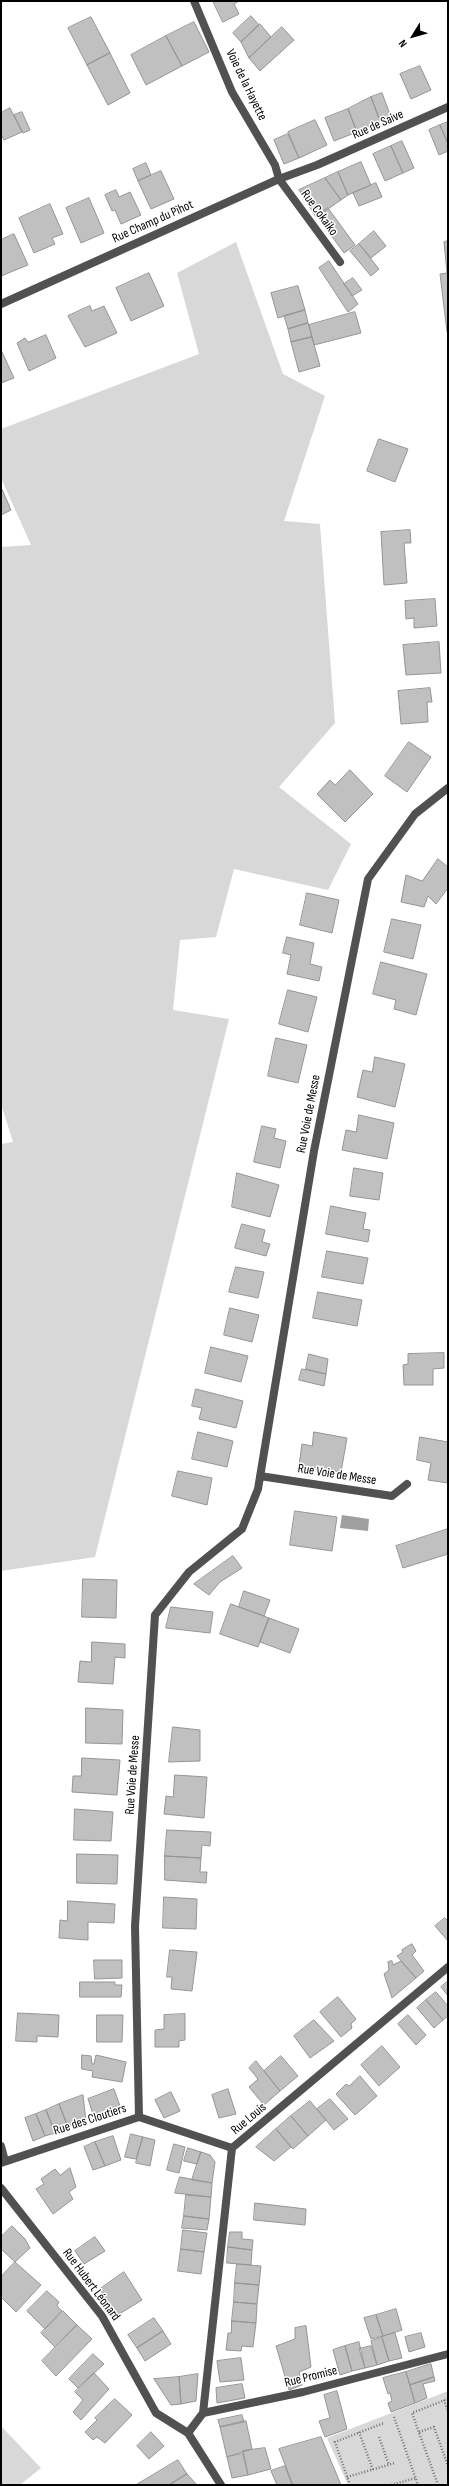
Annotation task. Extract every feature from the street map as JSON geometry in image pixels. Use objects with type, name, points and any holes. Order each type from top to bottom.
[{"type":"street","name":"Voie de la Hayette","points":[[194,1],[232,92],[275,165],[279,179]]},
{"type":"street","name":"Rue de Saive","points":[[317,165],[448,108]]},
{"type":"street","name":"Rue Champ du Pihot","points":[[1,304],[279,179],[317,165]]},
{"type":"street","name":"Rue Cokaiko","points":[[279,179],[340,262]]},
{"type":"street","name":"Rue Voie de Messe","points":[[138,2117],[135,1926],[155,1615],[189,1572],[242,1529],[258,1489],[314,1150],[368,880],[415,814],[448,788]]},
{"type":"street","name":"Rue Voie de Messe","points":[[260,1476],[392,1496],[407,1484]]},
{"type":"street","name":"Rue Louis","points":[[203,2413],[232,2148],[448,1967]]},
{"type":"street","name":"Rue des Cloutiers","points":[[3,2162],[138,2117],[232,2148]]},
{"type":"street","points":[[1,2146],[3,2162]]},
{"type":"street","name":"Rue Hubert Léonard","points":[[1,2188],[102,2316],[156,2413],[188,2433]]},
{"type":"street","name":"Rue Promise","points":[[203,2413],[303,2392],[448,2354]]},
{"type":"street","points":[[203,2413],[188,2433],[221,2485]]},
{"type":"path","points":[[438,2485],[412,2412],[448,2399]]},
{"type":"path","points":[[444,2400],[448,2411]]},
{"type":"path","points":[[394,2417],[418,2485]]},
{"type":"path","points":[[350,2485],[334,2442],[384,2423]]},
{"type":"path","points":[[419,2432],[434,2427],[448,2466]]},
{"type":"path","points":[[359,2432],[373,2470]]},
{"type":"path","points":[[379,2437],[389,2465]]},
{"type":"path","points":[[347,2477],[395,2463]]},
{"type":"path","points":[[391,2485],[416,2478]]},
{"type":"shaded area","points":[[236,242],[283,374],[325,396],[284,521],[320,524],[335,723],[279,787],[351,844],[328,890],[234,869],[216,937],[180,940],[173,1010],[229,1019],[95,1557],[1,1571],[1,1144],[13,1142],[1,1104],[1,547],[31,545],[1,478],[1,429],[199,354],[177,273]]},
{"type":"shaded area","points":[[342,1515],[369,1519],[368,1531],[340,1528]]},
{"type":"shaded area","points":[[448,2391],[448,2485],[348,2485],[327,2438]]},
{"type":"shaded area","points":[[1,2426],[41,2468],[20,2485],[1,2485]]},
{"type":"building","points":[[213,1],[239,1],[234,4],[239,14],[223,22]]},
{"type":"building","points":[[251,16],[259,25],[241,42],[233,33]]},
{"type":"building","points":[[91,17],[110,53],[87,65],[68,28]]},
{"type":"building","points":[[194,22],[209,52],[182,66],[166,36]]},
{"type":"building","points":[[260,24],[271,37],[249,58],[241,42]]},
{"type":"building","points":[[282,27],[294,40],[260,71],[249,58]]},
{"type":"building","points":[[166,36],[182,66],[146,85],[131,55]]},
{"type":"building","points":[[110,53],[130,93],[108,105],[87,65]]},
{"type":"building","points":[[420,66],[431,90],[411,99],[400,74]]},
{"type":"building","points":[[382,93],[391,117],[380,121],[371,97]]},
{"type":"building","points":[[371,97],[380,121],[357,132],[348,109]]},
{"type":"building","points":[[10,108],[22,132],[4,140],[1,134],[1,113]]},
{"type":"building","points":[[348,109],[357,132],[334,141],[325,118]]},
{"type":"building","points":[[22,112],[30,130],[23,133],[14,115]]},
{"type":"building","points":[[315,120],[327,145],[299,158],[288,132]]},
{"type":"building","points":[[448,122],[448,144],[440,125]]},
{"type":"building","points":[[440,125],[448,144],[448,151],[439,155],[429,130]]},
{"type":"building","points":[[288,134],[299,158],[284,164],[274,140]]},
{"type":"building","points":[[402,141],[414,168],[403,173],[391,146]]},
{"type":"building","points":[[391,146],[403,173],[385,181],[373,154]]},
{"type":"building","points":[[361,162],[371,185],[348,195],[338,172]]},
{"type":"building","points":[[146,163],[151,175],[138,181],[133,169]]},
{"type":"building","points":[[161,171],[174,199],[151,209],[138,181]]},
{"type":"building","points":[[338,172],[348,195],[341,200],[325,178]]},
{"type":"building","points":[[325,178],[341,200],[316,217],[299,190]]},
{"type":"building","points":[[376,183],[382,197],[359,206],[353,193]]},
{"type":"building","points":[[116,190],[119,197],[130,192],[141,215],[121,224],[115,210],[112,211],[105,195]]},
{"type":"building","points":[[89,198],[104,233],[81,243],[66,208]]},
{"type":"building","points":[[50,204],[63,234],[52,238],[55,244],[34,253],[19,218]]},
{"type":"building","points":[[328,208],[355,245],[344,253],[317,216]]},
{"type":"building","points":[[374,231],[386,246],[371,258],[359,244]]},
{"type":"building","points":[[14,234],[28,265],[1,276],[1,240]]},
{"type":"building","points":[[448,241],[447,332],[440,274],[447,273],[444,242]]},
{"type":"building","points":[[359,244],[379,269],[371,276],[350,251]]},
{"type":"building","points":[[329,261],[358,304],[348,312],[319,268]]},
{"type":"building","points":[[149,273],[164,306],[131,321],[116,288]]},
{"type":"building","points":[[353,278],[362,290],[352,296],[344,284]]},
{"type":"building","points":[[298,286],[305,310],[278,318],[271,293]]},
{"type":"building","points":[[90,306],[92,311],[104,306],[117,333],[85,347],[68,316]]},
{"type":"building","points":[[305,310],[308,323],[288,329],[284,316]]},
{"type":"building","points":[[355,312],[361,333],[314,345],[309,325]]},
{"type":"building","points":[[308,323],[312,337],[291,342],[288,329]]},
{"type":"building","points":[[46,335],[56,358],[29,371],[17,343],[25,338],[28,342]]},
{"type":"building","points":[[312,337],[320,366],[299,372],[291,342]]},
{"type":"building","points":[[2,352],[14,378],[1,383],[1,353]]},
{"type":"building","points":[[379,439],[408,449],[395,482],[367,471]]},
{"type":"building","points":[[1,487],[11,510],[1,515]]},
{"type":"building","points":[[410,530],[411,543],[404,543],[407,583],[384,585],[381,532]]},
{"type":"building","points":[[435,599],[437,626],[414,628],[414,618],[406,619],[405,601]]},
{"type":"building","points":[[439,642],[441,673],[406,675],[403,645]]},
{"type":"building","points":[[430,688],[432,702],[427,702],[428,722],[401,724],[398,691]]},
{"type":"building","points":[[409,742],[431,757],[407,792],[385,776]]},
{"type":"building","points":[[350,770],[373,794],[345,822],[317,794],[330,780],[335,785]]},
{"type":"building","points":[[438,859],[448,867],[448,888],[436,904],[428,896],[424,907],[401,902],[406,875],[422,881]]},
{"type":"building","points":[[307,893],[339,900],[332,933],[300,925]]},
{"type":"building","points":[[392,919],[421,925],[413,959],[384,952]]},
{"type":"building","points":[[287,937],[314,943],[310,964],[322,967],[319,981],[287,974],[291,955],[283,953]]},
{"type":"building","points":[[381,962],[427,974],[416,1015],[394,1009],[396,1000],[373,994]]},
{"type":"building","points":[[288,990],[317,997],[308,1032],[279,1024]]},
{"type":"building","points":[[276,1038],[307,1045],[298,1083],[268,1076]]},
{"type":"building","points":[[375,1057],[405,1064],[395,1107],[357,1097],[363,1070],[372,1072]]},
{"type":"building","points":[[359,1115],[394,1123],[387,1159],[342,1150],[346,1130],[356,1132]]},
{"type":"building","points":[[262,1126],[276,1129],[274,1138],[286,1141],[280,1168],[254,1162]]},
{"type":"building","points":[[354,1168],[383,1173],[379,1200],[350,1196]]},
{"type":"building","points":[[237,1173],[279,1185],[270,1217],[232,1207]]},
{"type":"building","points":[[331,1206],[366,1213],[363,1229],[370,1230],[368,1242],[326,1234]]},
{"type":"building","points":[[242,1224],[265,1230],[262,1242],[270,1244],[266,1256],[235,1248]]},
{"type":"building","points":[[327,1251],[368,1258],[363,1284],[322,1277]]},
{"type":"building","points":[[236,1267],[264,1272],[258,1298],[229,1292]]},
{"type":"building","points":[[318,1292],[362,1300],[357,1326],[313,1318]]},
{"type":"building","points":[[230,1308],[259,1315],[252,1342],[224,1335]]},
{"type":"building","points":[[211,1347],[248,1356],[241,1382],[205,1373]]},
{"type":"building","points":[[444,1353],[444,1368],[433,1369],[433,1385],[404,1385],[403,1365],[408,1364],[408,1354]]},
{"type":"building","points":[[309,1354],[328,1359],[326,1374],[306,1369]]},
{"type":"building","points":[[302,1369],[326,1374],[324,1386],[299,1380]]},
{"type":"building","points":[[196,1389],[243,1401],[236,1428],[199,1419],[202,1408],[192,1406]]},
{"type":"building","points":[[198,1432],[233,1441],[227,1467],[192,1459]]},
{"type":"building","points":[[314,1432],[347,1438],[341,1472],[299,1465],[302,1444],[312,1446]]},
{"type":"building","points":[[420,1437],[448,1442],[448,1483],[428,1480],[431,1463],[417,1460]]},
{"type":"building","points":[[178,1471],[212,1478],[207,1505],[172,1496]]},
{"type":"building","points":[[295,1511],[337,1517],[332,1551],[290,1545]]},
{"type":"building","points":[[448,1529],[448,1554],[403,1568],[396,1546]]},
{"type":"building","points":[[233,1556],[242,1568],[220,1582],[209,1595],[194,1584]]},
{"type":"building","points":[[83,1579],[117,1580],[116,1618],[82,1617]]},
{"type":"building","points":[[244,1591],[270,1600],[264,1616],[239,1607]]},
{"type":"building","points":[[231,1604],[269,1618],[258,1647],[220,1634]]},
{"type":"building","points":[[171,1607],[213,1612],[210,1633],[166,1628]]},
{"type":"building","points":[[269,1618],[299,1629],[290,1653],[260,1642]]},
{"type":"building","points":[[92,1642],[125,1644],[125,1658],[115,1657],[113,1684],[78,1682],[80,1661],[91,1662]]},
{"type":"building","points":[[86,1708],[123,1710],[122,1744],[86,1743]]},
{"type":"building","points":[[173,1727],[200,1730],[200,1761],[169,1762]]},
{"type":"building","points":[[82,1758],[120,1760],[117,1795],[72,1792],[73,1776],[81,1776]]},
{"type":"building","points":[[175,1775],[207,1777],[204,1818],[164,1814],[166,1796],[173,1797]]},
{"type":"building","points":[[75,1809],[113,1812],[111,1841],[74,1840]]},
{"type":"building","points":[[167,1830],[211,1832],[210,1846],[202,1845],[201,1858],[165,1856]]},
{"type":"building","points":[[77,1854],[118,1855],[117,1884],[77,1883]]},
{"type":"building","points":[[165,1856],[201,1858],[200,1872],[207,1872],[206,1883],[165,1880]]},
{"type":"building","points":[[164,1897],[197,1899],[196,1929],[163,1928]]},
{"type":"building","points":[[68,1901],[115,1904],[114,1923],[88,1922],[88,1940],[59,1938],[60,1920],[67,1921]]},
{"type":"building","points":[[445,1918],[448,1921],[448,1941],[435,1926]]},
{"type":"building","points":[[412,1944],[416,1951],[412,1955],[424,1971],[416,1978],[397,1956],[403,1952],[402,1950]]},
{"type":"building","points":[[170,1950],[197,1952],[192,1991],[171,1989],[172,1977],[167,1977]]},
{"type":"building","points":[[94,1960],[122,1960],[122,1978],[95,1979]]},
{"type":"building","points":[[392,1961],[393,1965],[401,1961],[416,1978],[392,1998],[384,1974],[389,1970],[388,1962]]},
{"type":"building","points":[[448,1981],[448,1996],[441,1987]]},
{"type":"building","points":[[80,1982],[115,1982],[115,1985],[122,1985],[121,1997],[80,1997]]},
{"type":"building","points":[[436,1992],[448,2006],[448,2016],[443,2020],[426,2000]]},
{"type":"building","points":[[338,1997],[356,2019],[351,2024],[352,2028],[341,2037],[320,2012]]},
{"type":"building","points":[[426,2000],[443,2020],[434,2028],[417,2008]]},
{"type":"building","points":[[18,2013],[59,2015],[58,2037],[37,2036],[37,2042],[16,2041]]},
{"type":"building","points":[[185,2014],[185,2040],[179,2041],[179,2047],[155,2047],[155,2030],[164,2029],[164,2015]]},
{"type":"building","points":[[97,2015],[123,2015],[122,2042],[97,2042]]},
{"type":"building","points":[[408,2015],[426,2035],[416,2045],[398,2024]]},
{"type":"building","points":[[314,2020],[334,2041],[310,2058],[294,2036]]},
{"type":"building","points":[[382,2046],[400,2067],[379,2086],[361,2065]]},
{"type":"building","points":[[82,2055],[91,2056],[92,2064],[94,2064],[96,2055],[126,2062],[122,2082],[92,2077],[93,2071],[82,2069]]},
{"type":"building","points":[[281,2056],[298,2076],[280,2091],[264,2071]]},
{"type":"building","points":[[256,2061],[280,2091],[264,2105],[249,2087],[258,2079],[249,2068]]},
{"type":"building","points":[[360,2076],[377,2096],[355,2115],[336,2094],[346,2084],[349,2086]]},
{"type":"building","points":[[114,2089],[120,2106],[99,2117],[94,2117],[88,2099]]},
{"type":"building","points":[[228,2089],[236,2114],[219,2118],[212,2095]]},
{"type":"building","points":[[171,2092],[180,2111],[164,2118],[155,2100]]},
{"type":"building","points":[[83,2095],[86,2121],[68,2127],[59,2104]]},
{"type":"building","points":[[330,2099],[348,2119],[334,2130],[317,2109]]},
{"type":"building","points":[[310,2101],[326,2120],[308,2136],[291,2116]]},
{"type":"building","points":[[59,2104],[68,2127],[55,2133],[46,2110]]},
{"type":"building","points":[[46,2110],[55,2133],[45,2136],[36,2114]]},
{"type":"building","points":[[36,2114],[45,2136],[33,2141],[25,2118]]},
{"type":"building","points":[[291,2116],[308,2136],[293,2149],[276,2129]]},
{"type":"building","points":[[276,2129],[291,2147],[274,2161],[256,2147]]},
{"type":"building","points":[[131,2134],[143,2137],[136,2159],[125,2157]]},
{"type":"building","points":[[113,2136],[121,2160],[105,2166],[95,2142]]},
{"type":"building","points":[[143,2137],[155,2140],[150,2166],[136,2163]]},
{"type":"building","points":[[95,2142],[105,2166],[93,2170],[84,2147]]},
{"type":"building","points":[[174,2144],[185,2147],[179,2173],[167,2170]]},
{"type":"building","points":[[188,2148],[201,2152],[197,2164],[184,2161]]},
{"type":"building","points":[[201,2152],[210,2155],[215,2162],[212,2183],[192,2180]]},
{"type":"building","points":[[70,2168],[76,2187],[69,2192],[73,2199],[53,2214],[36,2189],[44,2184],[41,2179],[55,2169],[60,2175]]},
{"type":"building","points":[[180,2177],[212,2183],[211,2197],[175,2193]]},
{"type":"building","points":[[186,2195],[211,2197],[209,2219],[184,2216]]},
{"type":"building","points":[[255,2203],[306,2209],[305,2225],[254,2220]]},
{"type":"building","points":[[184,2216],[209,2219],[207,2230],[182,2228]]},
{"type":"building","points":[[12,2226],[25,2239],[30,2248],[15,2262],[1,2249],[1,2237]]},
{"type":"building","points":[[183,2230],[207,2233],[204,2252],[181,2249]]},
{"type":"building","points":[[230,2232],[242,2232],[242,2239],[253,2240],[252,2250],[228,2247]]},
{"type":"building","points":[[95,2237],[105,2251],[84,2264],[75,2251]]},
{"type":"building","points":[[228,2247],[252,2250],[251,2265],[227,2263]]},
{"type":"building","points":[[181,2249],[204,2252],[201,2274],[178,2271]]},
{"type":"building","points":[[15,2262],[41,2285],[16,2312],[1,2297],[1,2277]]},
{"type":"building","points":[[237,2264],[261,2266],[259,2285],[235,2283]]},
{"type":"building","points":[[124,2272],[142,2300],[116,2316],[100,2289]]},
{"type":"building","points":[[235,2283],[259,2285],[257,2304],[234,2302]]},
{"type":"building","points":[[47,2291],[59,2302],[57,2306],[62,2311],[45,2329],[27,2311]]},
{"type":"building","points":[[234,2302],[257,2304],[256,2323],[232,2321]]},
{"type":"building","points":[[396,2309],[402,2330],[383,2336],[376,2315]]},
{"type":"building","points":[[63,2311],[77,2325],[55,2347],[41,2333]]},
{"type":"building","points":[[376,2315],[383,2336],[371,2339],[364,2318]]},
{"type":"building","points":[[154,2318],[163,2331],[137,2348],[128,2335]]},
{"type":"building","points":[[232,2321],[256,2323],[253,2347],[242,2346],[241,2351],[226,2350],[228,2333],[231,2333]]},
{"type":"building","points":[[77,2325],[92,2339],[56,2376],[42,2361]]},
{"type":"building","points":[[306,2326],[311,2367],[299,2372],[302,2385],[289,2390],[276,2346],[295,2339],[295,2328]]},
{"type":"building","points":[[163,2331],[171,2344],[145,2361],[137,2348]]},
{"type":"building","points":[[395,2333],[402,2358],[389,2361],[382,2337]]},
{"type":"building","points":[[421,2333],[425,2347],[409,2352],[405,2337]]},
{"type":"building","points":[[382,2338],[389,2361],[377,2365],[371,2341]]},
{"type":"building","points":[[359,2342],[365,2368],[352,2371],[345,2346]]},
{"type":"building","points":[[345,2346],[352,2371],[340,2375],[333,2350]]},
{"type":"building","points":[[371,2346],[377,2365],[365,2368],[359,2349]]},
{"type":"building","points":[[93,2354],[104,2364],[78,2388],[69,2379]]},
{"type":"building","points":[[241,2358],[244,2380],[220,2382],[217,2361]]},
{"type":"building","points":[[431,2364],[434,2377],[410,2385],[406,2372]]},
{"type":"building","points":[[406,2372],[415,2403],[391,2412],[388,2403],[392,2401],[383,2378]]},
{"type":"building","points":[[94,2373],[109,2389],[81,2420],[73,2412],[83,2400],[75,2392]]},
{"type":"building","points":[[198,2374],[196,2401],[181,2404],[179,2377]]},
{"type":"building","points":[[179,2377],[181,2404],[171,2405],[154,2379]]},
{"type":"building","points":[[434,2377],[435,2381],[423,2384],[427,2398],[415,2403],[410,2385]]},
{"type":"building","points":[[242,2384],[245,2398],[217,2403],[216,2388]]},
{"type":"building","points":[[337,2391],[347,2429],[325,2437],[319,2421],[330,2418],[324,2395]]},
{"type":"building","points":[[115,2399],[132,2415],[105,2443],[97,2437],[93,2440],[85,2432],[97,2420],[95,2418]]},
{"type":"building","points":[[242,2415],[244,2422],[220,2427],[218,2420]]},
{"type":"building","points":[[246,2421],[252,2449],[227,2457],[220,2427]]},
{"type":"building","points":[[151,2432],[164,2446],[149,2459],[137,2446]]},
{"type":"building","points":[[321,2437],[341,2485],[293,2485],[279,2449]]},
{"type":"building","points":[[265,2448],[271,2469],[248,2475],[243,2451]]},
{"type":"building","points":[[243,2454],[248,2475],[232,2478],[227,2457]]},
{"type":"building","points":[[178,2460],[187,2474],[169,2485],[136,2485]]},
{"type":"building","points":[[285,2466],[292,2485],[277,2485],[271,2471]]},
{"type":"building","points":[[187,2474],[197,2485],[169,2485]]}]
